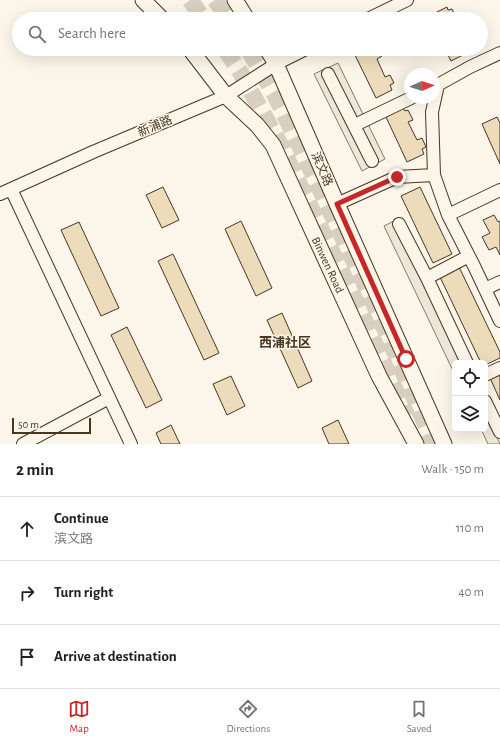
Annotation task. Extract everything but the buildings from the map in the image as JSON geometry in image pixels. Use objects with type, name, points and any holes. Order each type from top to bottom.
[{"type":"main road","points":[[144,0],[155,12]]},
{"type":"main road","points":[[152,0],[161,12]]},
{"type":"main road","points":[[236,2],[242,12]]},
{"type":"main road","name":"Binwen Road","points":[[195,56],[226,96],[257,125],[273,145],[379,376],[416,444]]},
{"type":"main road","name":"滨文路","points":[[271,56],[276,64],[444,444]]},
{"type":"street","points":[[381,12],[399,2]]},
{"type":"street","points":[[440,84],[470,67],[500,53]]},
{"type":"street","name":"新浦路","points":[[5,192],[93,152],[226,96],[276,64],[292,56]]},
{"type":"street","points":[[328,74],[355,125],[372,162]]},
{"type":"street","points":[[355,125],[404,101]]},
{"type":"street","points":[[433,104],[432,112],[434,174],[448,215],[500,321]]},
{"type":"street","points":[[337,204],[397,177],[434,174]]},
{"type":"street","points":[[448,215],[500,190]]},
{"type":"street","points":[[5,192],[131,444]]},
{"type":"street","points":[[399,224],[427,278],[466,360]]},
{"type":"street","points":[[427,278],[469,256]]},
{"type":"street","points":[[485,289],[500,282]]},
{"type":"street","points":[[488,373],[500,368]]},
{"type":"street","points":[[23,444],[109,398]]},
{"type":"street","points":[[488,407],[500,432]]},
{"type":"shaded area","points":[[338,63],[385,159],[362,171],[314,74]]},
{"type":"shaded area","points":[[394,221],[461,360],[452,360],[452,369],[384,226]]},
{"type":"shaded area","points":[[488,418],[500,444],[488,444],[482,432],[488,432]]},
{"type":"tunnel","points":[[190,0],[199,12]]},
{"type":"tunnel","points":[[215,0],[224,12]]},
{"type":"tunnel","points":[[230,56],[280,144],[360,310],[407,416]]},
{"type":"tunnel","points":[[252,56],[275,95],[374,304],[434,444]]},
{"type":"district","name":"西浦社区","points":[[285,342]]},
{"type":"route","points":[[397,177],[337,204],[406,359]]}]
